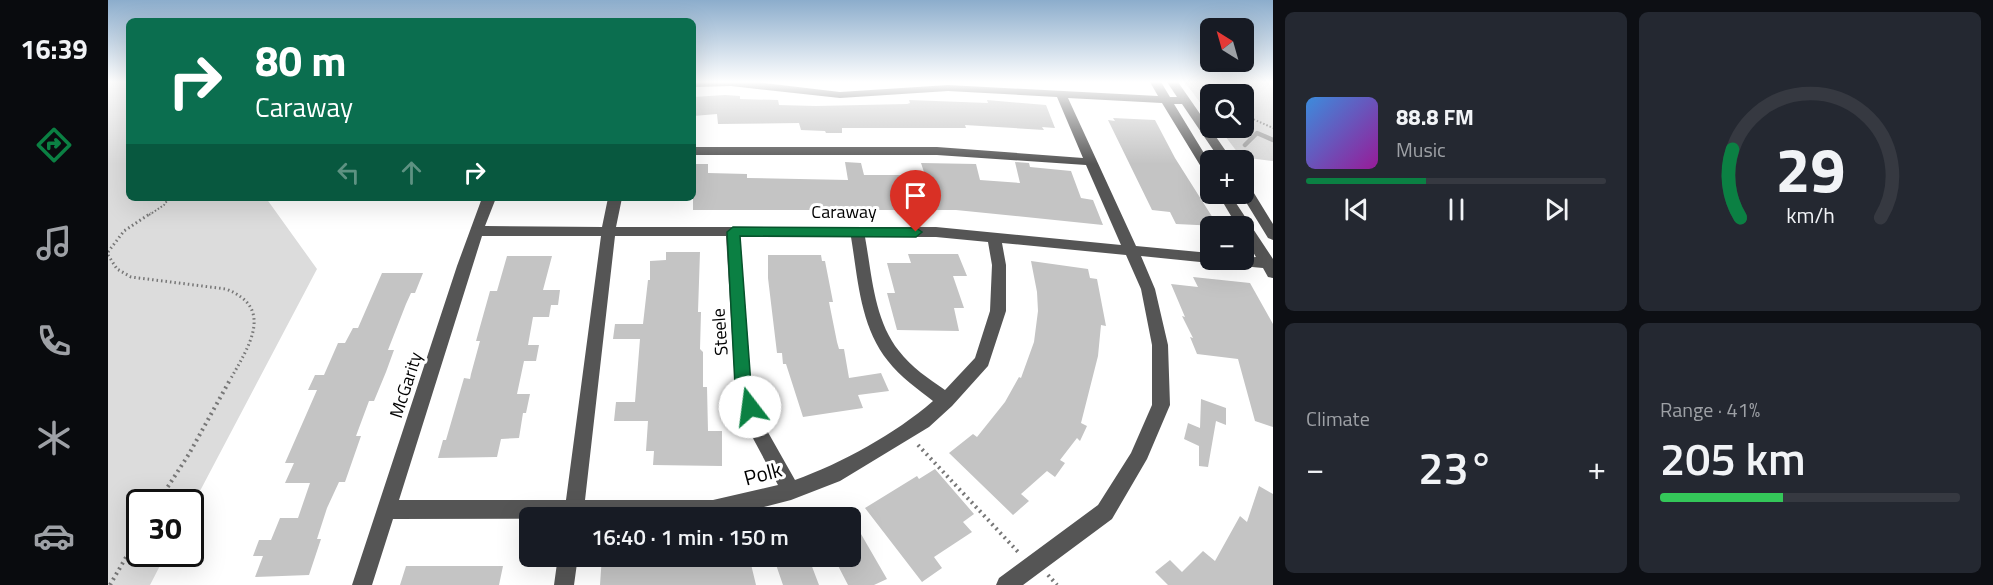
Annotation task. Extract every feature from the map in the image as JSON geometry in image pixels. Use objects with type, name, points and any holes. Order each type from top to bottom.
[{"type":"street","points":[[1006,585],[1105,512],[1138,459],[1161,405],[1160,345],[1148,289],[1067,109]]},
{"type":"street","points":[[1171,109],[1200,156]]},
{"type":"street","points":[[1190,109],[1219,150]]},
{"type":"street","points":[[696,151],[937,151],[1091,162]]},
{"type":"street","name":"McGarity","points":[[362,585],[476,231],[488,201]]},
{"type":"street","points":[[575,507],[614,201]]},
{"type":"street","points":[[1230,204],[1271,267]]},
{"type":"street","points":[[1254,204],[1273,235]]},
{"type":"street","name":"Caraway","points":[[476,231],[936,232],[1200,257]]},
{"type":"street","name":"Steele","points":[[733,232],[743,385],[757,429],[791,490]]},
{"type":"street","points":[[857,232],[874,314],[881,336],[893,356],[946,401]]},
{"type":"street","name":"Polk","points":[[725,507],[791,490],[833,475],[923,421],[946,401],[982,361],[998,311],[999,265],[994,238]]},
{"type":"street","points":[[1254,264],[1271,267]]},
{"type":"street","name":"Polk","points":[[386,509],[519,513]]},
{"type":"street","points":[[564,585],[566,567]]},
{"type":"path","points":[[1254,119],[1273,128]]},
{"type":"path","points":[[166,489],[189,454],[245,353],[255,318],[254,310],[239,294],[226,289],[142,280],[129,277],[111,265],[108,254],[111,245],[122,234],[167,201]]},
{"type":"path","points":[[906,431],[1032,566]]},
{"type":"path","points":[[110,585],[126,557]]},
{"type":"shaded area","points":[[108,109],[126,109],[126,201],[268,201],[317,269],[201,489],[126,489],[126,567],[159,567],[150,585],[108,585]]},
{"type":"shaded area","points":[[1254,109],[1273,109],[1273,161],[1254,159],[1254,150],[1236,150],[1227,138],[1254,138]]},
{"type":"building","points":[[696,109],[1048,109],[1055,128],[1042,127],[1044,130],[965,125],[966,128],[842,128],[842,133],[826,133],[825,131],[801,130],[799,123],[718,124],[717,114],[696,116]]},
{"type":"building","points":[[1113,118],[1155,120],[1200,198],[1200,204],[1204,204],[1212,216],[1200,216],[1200,225],[1176,224],[1170,212],[1152,210],[1108,120],[1115,121]]},
{"type":"building","points":[[845,162],[861,163],[864,175],[925,175],[921,163],[976,164],[980,180],[1020,183],[1015,162],[1029,163],[1030,167],[1071,171],[1081,198],[1093,200],[1103,225],[956,210],[693,210],[693,201],[696,201],[696,164],[708,164],[708,173],[747,174],[747,178],[848,180]]},
{"type":"building","points":[[666,252],[700,252],[698,312],[701,312],[700,349],[703,352],[703,387],[707,387],[708,431],[722,431],[722,466],[653,465],[654,451],[646,451],[648,421],[614,421],[616,402],[635,402],[640,339],[613,339],[615,324],[643,324],[648,280],[650,280],[650,261],[666,260]]},
{"type":"building","points":[[908,254],[958,254],[967,276],[953,276],[964,308],[954,308],[959,331],[897,330],[887,293],[895,293],[887,263],[911,263]]},
{"type":"building","points":[[768,255],[821,255],[822,261],[825,261],[833,302],[829,302],[837,342],[839,349],[844,349],[849,378],[881,373],[889,391],[858,395],[863,408],[803,417],[786,364],[783,364],[782,353],[777,353],[768,278]]},
{"type":"building","points":[[507,256],[552,256],[543,290],[560,290],[558,305],[551,305],[549,317],[533,317],[528,345],[539,345],[536,361],[524,361],[517,394],[530,394],[526,413],[523,413],[519,438],[501,439],[497,457],[438,458],[443,440],[446,440],[464,378],[470,379],[480,341],[476,341],[490,291],[497,291]]},
{"type":"building","points":[[1031,261],[1088,269],[1090,278],[1097,279],[1106,326],[1101,325],[1098,356],[1081,423],[1087,426],[1080,441],[1077,438],[1060,460],[1065,463],[1055,477],[1047,471],[1021,494],[1029,501],[1013,515],[949,453],[973,434],[977,437],[1005,402],[1019,377],[1021,378],[1034,342],[1038,311]]},
{"type":"building","points":[[382,273],[423,273],[415,293],[411,293],[406,304],[388,350],[394,350],[374,401],[369,401],[356,436],[361,436],[345,482],[339,482],[327,508],[317,539],[321,539],[309,575],[255,577],[263,556],[253,556],[259,540],[271,540],[280,518],[298,518],[310,483],[285,483],[294,463],[285,463],[317,390],[308,390],[315,375],[324,375],[338,343],[345,343],[353,328],[358,328]]},
{"type":"building","points":[[1193,277],[1250,283],[1273,324],[1273,427],[1255,421],[1238,359],[1197,354],[1190,337],[1193,338],[1182,316],[1185,317],[1171,284],[1198,287]]},
{"type":"building","points":[[1201,399],[1226,408],[1226,425],[1216,421],[1208,467],[1199,466],[1199,446],[1184,439],[1188,423],[1200,428]]},
{"type":"building","points":[[935,469],[974,514],[963,522],[972,532],[934,557],[942,568],[922,582],[865,508],[917,476],[919,479]]},
{"type":"building","points":[[1259,486],[1273,494],[1273,585],[1168,585],[1155,572],[1170,560],[1182,572],[1203,551],[1215,561],[1240,516],[1247,522]]},
{"type":"building","points":[[861,534],[887,579],[874,585],[848,585],[839,567],[861,567]]},
{"type":"building","points":[[406,566],[503,566],[499,585],[400,585]]},
{"type":"building","points":[[601,567],[752,567],[756,585],[600,585]]},
{"type":"building","points":[[777,567],[812,567],[819,585],[783,585]]},
{"type":"waterway","points":[[1245,145],[1257,133],[1273,140]]},
{"type":"route","points":[[750,407],[743,385],[733,232],[916,232]]}]
